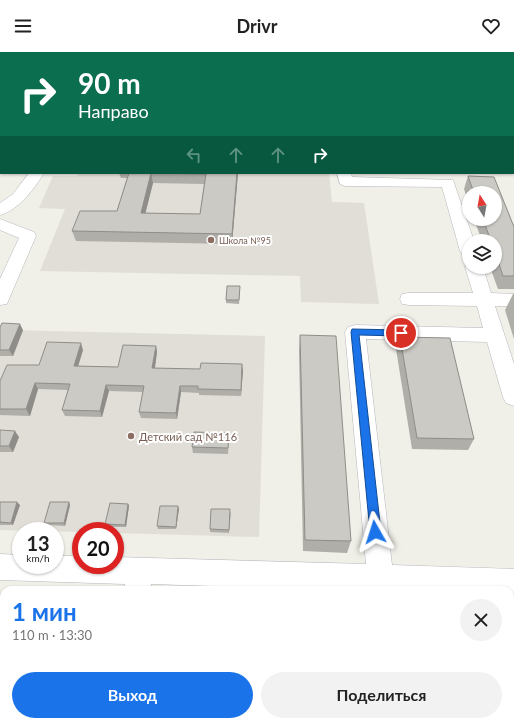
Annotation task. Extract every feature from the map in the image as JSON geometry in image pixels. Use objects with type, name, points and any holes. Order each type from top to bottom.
[{"type":"lane","points":[[0,210],[18,197],[36,174]]},
{"type":"lane","points":[[344,174],[345,181],[448,183],[464,234]]},
{"type":"lane","points":[[0,224],[28,236],[0,299]]},
{"type":"lane","points":[[476,274],[514,397]]},
{"type":"lane","points":[[409,299],[484,301],[514,300]]},
{"type":"lane","points":[[380,578],[355,332],[495,335]]},
{"type":"lane","points":[[0,567],[138,581],[380,578],[514,582]]},
{"type":"shaded area","name":"Школа №95","points":[[78,174],[329,174],[332,202],[364,203],[379,304],[301,302],[300,276],[40,271],[65,209],[39,208],[53,176],[77,176]]},
{"type":"shaded area","name":"Детский сад №116","points":[[5,330],[265,336],[259,537],[124,533],[124,522],[72,522],[72,532],[64,532],[64,522],[12,522],[12,530],[0,530],[0,343]]},
{"type":"building","points":[[129,174],[151,174],[141,213],[200,214],[206,174],[237,174],[232,234],[72,231],[80,211],[117,211]]},
{"type":"building","points":[[468,176],[494,177],[498,186],[472,186]]},
{"type":"building","points":[[502,197],[514,227],[514,276],[503,276],[502,273],[502,234],[488,234],[486,226],[502,226]]},
{"type":"building","points":[[227,286],[240,286],[239,300],[226,300]]},
{"type":"building","points":[[2,323],[20,324],[9,350],[0,350],[0,327]]},
{"type":"building","points":[[300,335],[336,336],[351,541],[305,540]]},
{"type":"building","points":[[400,337],[450,338],[474,439],[417,438]]},
{"type":"building","points":[[47,342],[81,343],[74,366],[118,367],[123,345],[156,346],[152,368],[200,369],[201,363],[242,364],[241,390],[198,389],[198,386],[180,386],[176,413],[139,412],[144,386],[106,385],[100,411],[62,410],[70,384],[35,383],[26,409],[0,409],[0,381],[7,365],[39,365]]},
{"type":"building","points":[[0,430],[15,431],[9,446],[0,446]]},
{"type":"building","points":[[194,432],[229,433],[228,448],[192,447]]},
{"type":"building","points":[[0,502],[17,502],[11,523],[0,522]]},
{"type":"building","points":[[50,502],[69,502],[64,523],[44,522]]},
{"type":"building","points":[[110,503],[128,504],[125,525],[124,522],[105,522]]},
{"type":"building","points":[[160,506],[178,506],[176,527],[157,526]]},
{"type":"building","points":[[211,509],[230,509],[229,530],[210,529]]},
{"type":"place","name":"Школа №95","points":[[211,240]]},
{"type":"place","name":"Детский сад №116","points":[[131,436]]},
{"type":"route","points":[[375,532],[355,332],[401,333]]}]
